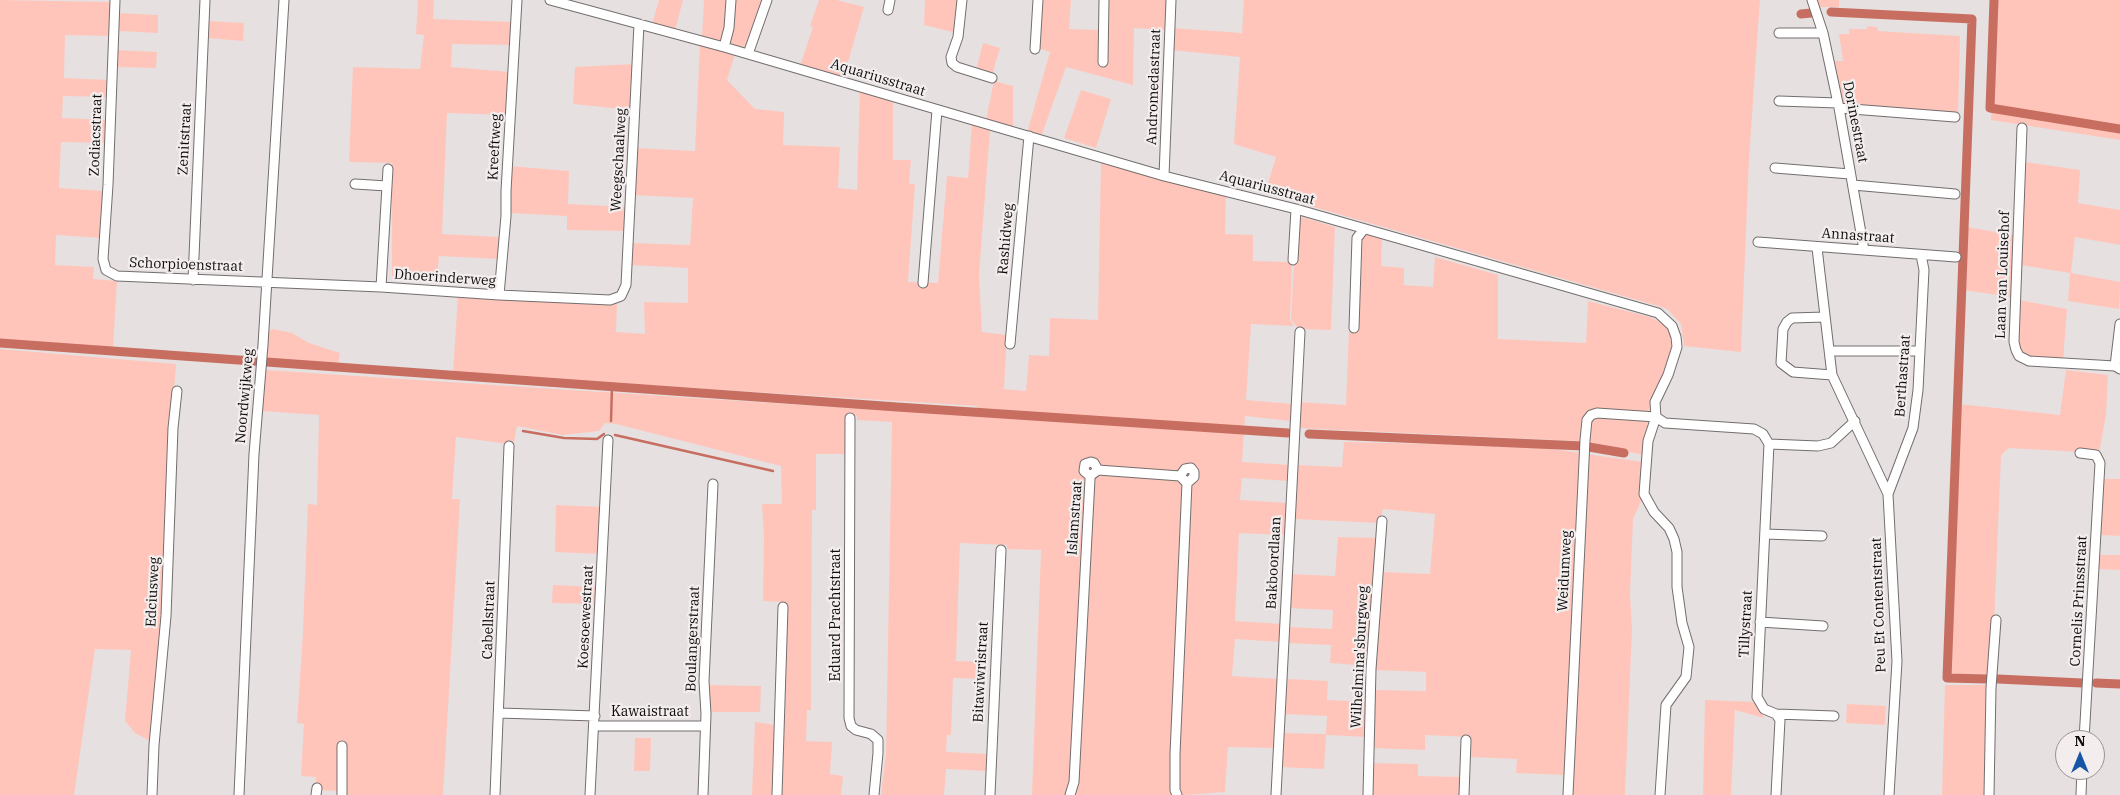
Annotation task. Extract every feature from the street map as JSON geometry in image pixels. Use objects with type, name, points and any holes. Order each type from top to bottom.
[{"type":"street","name":"Zodiacstraat","points":[[106,270],[103,259],[108,185],[115,0]]},
{"type":"street","name":"Zenitstraat","points":[[192,280],[205,0]]},
{"type":"street","name":"Noordwijkweg","points":[[239,795],[254,454],[263,354],[284,0]]},
{"type":"street","name":"Kreeftweg","points":[[499,295],[506,216],[517,0]]},
{"type":"street","name":"Aquariusstraat","points":[[550,0],[724,47],[1164,176],[1296,209],[1658,313],[1672,326],[1676,336],[1677,348],[1668,375],[1655,402],[1656,417],[1648,441],[1644,494],[1654,512],[1669,528],[1674,539],[1677,552],[1678,596],[1689,647],[1686,677],[1666,705],[1660,795]]},
{"type":"street","points":[[724,47],[729,28],[731,0]]},
{"type":"street","points":[[748,54],[767,0]]},
{"type":"street","points":[[888,10],[890,0]]},
{"type":"street","points":[[962,0],[961,20],[951,58],[952,63],[957,67],[992,78]]},
{"type":"street","points":[[1035,49],[1038,0]]},
{"type":"street","points":[[1103,62],[1104,0]]},
{"type":"street","name":"Andromedastraat","points":[[1164,176],[1171,0]]},
{"type":"street","name":"Dorinestraat","points":[[1812,0],[1823,33],[1838,105],[1864,250]]},
{"type":"street","name":"Weegschaalweg","points":[[621,296],[626,284],[640,24]]},
{"type":"street","points":[[1779,33],[1823,33]]},
{"type":"street","points":[[1779,101],[1955,117]]},
{"type":"street","points":[[923,283],[937,110]]},
{"type":"street","name":"Laan van Louisehof","points":[[2022,128],[2016,350],[2019,356],[2029,361],[2118,366]]},
{"type":"street","name":"Rashidweg","points":[[1010,344],[1029,136]]},
{"type":"street","points":[[1775,168],[1850,174]]},
{"type":"street","points":[[381,287],[388,170]]},
{"type":"street","points":[[355,184],[387,186]]},
{"type":"street","points":[[1853,186],[1955,194]]},
{"type":"street","points":[[1293,260],[1296,209]]},
{"type":"street","points":[[1354,328],[1357,238],[1364,229]]},
{"type":"street","name":"Annastraat","points":[[1758,242],[1817,248],[1956,257]]},
{"type":"street","points":[[1817,248],[1832,375],[1793,372],[1785,368],[1781,363],[1783,329],[1787,322],[1792,318],[1825,317]]},
{"type":"street","name":"Berthastraat","points":[[1888,494],[1913,428],[1918,390],[1924,270],[1921,255]]},
{"type":"street","name":"Schorpioenstraat","points":[[106,270],[117,276],[267,282]]},
{"type":"street","name":"Dhoerinderweg","points":[[267,282],[610,300],[621,296]]},
{"type":"street","points":[[2118,366],[2120,324]]},
{"type":"street","name":"Bakboordlaan","points":[[1276,795],[1300,332]]},
{"type":"street","points":[[1830,351],[1919,351]]},
{"type":"street","name":"Peu Et Contentstraat","points":[[1832,375],[1888,494],[1897,661],[1889,795]]},
{"type":"street","name":"Edciusweg","points":[[152,795],[154,745],[166,616],[173,428],[177,391]]},
{"type":"street","name":"Weidumweg","points":[[1568,795],[1587,420],[1594,413],[1656,417]]},
{"type":"street","points":[[1656,417],[1665,423],[1673,425],[1754,429],[1763,434],[1768,444],[1826,445],[1855,421]]},
{"type":"street","name":"Eduard Prachtstraat","points":[[850,418],[849,718],[851,726],[856,730],[871,734],[878,740],[874,795]]},
{"type":"street","name":"Koesoewestraat","points":[[590,795],[608,440]]},
{"type":"street","name":"Tillystraat","points":[[1768,444],[1757,697],[1764,708],[1776,714]]},
{"type":"street","name":"Cabellstraat","points":[[495,795],[509,446]]},
{"type":"street","name":"Cornelis Prinsstraat","points":[[2080,453],[2096,455],[2100,463],[2085,730]]},
{"type":"street","name":"Islamstraat","points":[[1070,795],[1074,782],[1090,476],[1098,470],[1180,476],[1188,483],[1175,754],[1175,790],[1177,795]]},
{"type":"street","name":"Boulangerstraat","points":[[703,795],[704,681],[713,484]]},
{"type":"street","name":"Wilhelmina'sburgweg","points":[[1368,795],[1371,669],[1382,521]]},
{"type":"street","points":[[1765,534],[1822,536]]},
{"type":"street","name":"Bitawiwristraat","points":[[990,795],[1001,550]]},
{"type":"street","points":[[777,795],[783,607]]},
{"type":"street","points":[[1989,795],[1996,620]]},
{"type":"street","points":[[1760,622],[1823,626]]},
{"type":"street","name":"Kawaistraat","points":[[499,713],[595,721],[705,726]]},
{"type":"street","points":[[1776,714],[1834,716]]},
{"type":"street","points":[[1776,714],[1780,720],[1776,795]]},
{"type":"street","points":[[1464,795],[1466,740]]},
{"type":"street","points":[[342,746],[342,795]]},
{"type":"street","points":[[2081,795],[2082,780]]},
{"type":"shaded area","points":[[0,0],[112,2],[111,36],[65,35],[64,78],[109,80],[109,97],[63,96],[62,118],[107,120],[107,143],[61,142],[59,188],[104,191],[101,238],[56,235],[55,265],[94,267],[93,279],[117,281],[113,348],[0,339]]},
{"type":"shaded area","points":[[418,0],[434,0],[433,19],[513,22],[511,45],[452,44],[451,67],[510,72],[507,115],[447,113],[442,234],[500,237],[499,259],[439,256],[437,282],[392,279],[392,163],[349,162],[353,67],[420,69],[424,35],[416,34]]},
{"type":"shaded area","points":[[659,0],[683,0],[675,30],[652,24]]},
{"type":"shaded area","points":[[704,0],[728,0],[727,27],[722,43],[702,37]]},
{"type":"shaded area","points":[[733,0],[764,0],[747,45],[743,47],[728,44]]},
{"type":"shaded area","points":[[819,0],[837,0],[864,7],[843,79],[800,66],[813,27],[810,26]]},
{"type":"shaded area","points":[[925,0],[960,0],[957,33],[924,25]]},
{"type":"shaded area","points":[[1040,0],[1071,0],[1069,29],[1099,30],[1098,62],[1104,63],[1107,0],[1167,0],[1166,30],[1134,28],[1133,85],[1066,67],[1041,137],[1027,133],[1050,52],[1038,48]]},
{"type":"shaded area","points":[[1244,0],[1760,0],[1749,158],[1741,352],[1684,346],[1681,324],[1667,309],[1265,193],[1276,157],[1234,144],[1240,57],[1171,50],[1172,28],[1242,33]]},
{"type":"shaded area","points":[[1816,0],[1839,0],[1839,7],[1819,7]]},
{"type":"shaded area","points":[[1997,0],[2120,0],[2120,140],[1991,120]]},
{"type":"shaded area","points":[[119,13],[158,15],[158,33],[118,31]]},
{"type":"shaded area","points":[[208,21],[244,23],[243,41],[207,38]]},
{"type":"shaded area","points":[[1867,26],[1877,27],[1878,31],[1960,36],[1958,114],[1845,104],[1835,61],[1843,61],[1839,34],[1849,34],[1849,29],[1867,29]]},
{"type":"shaded area","points":[[983,43],[1000,48],[992,75],[976,70]]},
{"type":"shaded area","points":[[700,44],[735,54],[727,80],[755,109],[784,112],[783,145],[840,147],[838,188],[857,190],[860,90],[893,100],[893,160],[911,160],[909,184],[915,184],[908,282],[938,283],[947,176],[968,178],[972,124],[990,130],[979,275],[982,332],[1007,335],[1004,389],[1026,391],[1029,355],[1049,356],[1050,318],[1098,320],[1101,161],[1226,196],[1225,234],[1253,235],[1253,261],[1292,262],[1290,320],[1294,326],[1251,324],[1246,400],[1293,404],[1291,421],[1245,416],[1242,462],[1290,465],[1289,481],[1242,478],[1240,500],[1288,503],[1287,535],[1239,533],[1235,621],[1282,624],[1281,642],[1235,639],[1232,676],[1279,679],[1276,748],[1228,747],[1225,792],[1185,795],[1032,795],[1041,550],[1007,549],[1007,545],[960,543],[956,661],[987,662],[986,679],[953,678],[951,735],[947,735],[946,752],[988,754],[988,771],[946,769],[944,795],[881,795],[886,754],[892,422],[857,420],[857,416],[848,416],[848,454],[816,454],[816,510],[812,510],[811,710],[807,710],[806,741],[832,742],[830,774],[843,776],[841,795],[781,795],[785,602],[763,601],[764,536],[762,504],[782,504],[781,466],[616,424],[605,423],[599,431],[563,435],[517,426],[514,442],[508,442],[508,444],[456,437],[452,499],[460,499],[443,795],[341,795],[341,791],[315,790],[316,777],[301,776],[304,724],[297,723],[308,504],[317,505],[319,415],[261,411],[265,370],[817,406],[976,414],[977,406],[453,373],[458,296],[617,303],[616,332],[645,334],[644,302],[688,303],[688,268],[630,265],[631,243],[690,245],[693,198],[633,195],[636,148],[695,151]]},
{"type":"shaded area","points":[[115,50],[157,52],[156,68],[115,67]]},
{"type":"shaded area","points":[[634,64],[632,110],[573,104],[575,67]]},
{"type":"shaded area","points":[[994,81],[1013,86],[1013,127],[986,120]]},
{"type":"shaded area","points":[[1081,90],[1111,99],[1096,148],[1064,138]]},
{"type":"shaded area","points":[[2025,162],[2080,170],[2078,203],[2120,210],[2120,245],[2075,237],[2071,273],[2120,282],[2119,309],[2068,301],[2070,273],[2021,265]]},
{"type":"shaded area","points":[[510,166],[569,171],[568,204],[628,207],[627,231],[567,230],[567,216],[509,213]]},
{"type":"shaded area","points":[[1302,217],[1335,227],[1331,330],[1299,329],[1291,320],[1294,262],[1297,262],[1300,219]]},
{"type":"shaded area","points":[[1966,227],[2014,235],[2012,297],[1963,290]]},
{"type":"shaded area","points":[[1365,233],[1382,238],[1381,266],[1404,268],[1404,285],[1433,287],[1435,257],[1498,275],[1498,339],[1586,343],[1588,301],[1650,317],[1662,323],[1670,330],[1672,351],[1646,417],[1593,411],[1583,440],[1578,441],[1298,428],[1299,402],[1346,405],[1349,331],[1359,328],[1361,240]]},
{"type":"shaded area","points":[[2019,300],[2067,309],[2063,361],[2022,353],[2018,347]]},
{"type":"shaded area","points":[[273,329],[292,333],[309,343],[340,353],[338,365],[266,359],[269,331]]},
{"type":"shaded area","points":[[0,349],[176,364],[171,429],[163,629],[152,742],[135,733],[125,721],[131,650],[95,649],[74,795],[0,795]]},
{"type":"shaded area","points":[[2066,370],[2108,375],[2106,415],[2099,453],[2009,448],[2001,456],[1992,675],[1950,674],[1959,404],[2060,415]]},
{"type":"shaded area","points":[[1592,415],[1648,420],[1643,455],[1587,442]]},
{"type":"shaded area","points":[[1344,442],[1527,446],[1582,453],[1568,775],[1516,773],[1517,759],[1470,757],[1470,737],[1425,735],[1425,750],[1372,748],[1374,690],[1426,691],[1426,672],[1375,670],[1381,572],[1430,574],[1435,514],[1383,509],[1380,523],[1293,519],[1296,465],[1342,467]]},
{"type":"shaded area","points":[[1586,454],[1643,462],[1641,501],[1633,519],[1630,594],[1632,629],[1625,795],[1570,795]]},
{"type":"shaded area","points":[[2103,479],[2120,479],[2120,536],[2099,535]]},
{"type":"shaded area","points":[[556,505],[602,507],[601,554],[555,552]]},
{"type":"shaded area","points":[[1338,537],[1379,538],[1370,666],[1330,663],[1331,645],[1287,643],[1288,627],[1332,629],[1333,610],[1288,608],[1290,574],[1335,576]]},
{"type":"shaded area","points":[[2098,555],[2120,555],[2120,570],[2097,569]]},
{"type":"shaded area","points":[[553,585],[598,587],[598,604],[552,603]]},
{"type":"shaded area","points":[[1286,679],[1328,681],[1327,700],[1369,702],[1367,737],[1326,735],[1324,769],[1280,767],[1282,733],[1326,734],[1327,716],[1283,714]]},
{"type":"shaded area","points":[[707,685],[761,686],[760,712],[708,712]]},
{"type":"shaded area","points":[[1945,685],[1990,685],[1987,795],[1942,795]]},
{"type":"shaded area","points":[[1705,700],[1755,702],[1764,718],[1735,710],[1731,795],[1703,795]]},
{"type":"shaded area","points":[[1847,704],[1886,706],[1885,725],[1846,723]]},
{"type":"shaded area","points":[[755,722],[775,725],[774,795],[752,795]]},
{"type":"shaded area","points":[[635,738],[651,738],[650,771],[634,771]]},
{"type":"shaded area","points":[[1373,763],[1418,764],[1418,776],[1463,777],[1462,795],[1371,795]]},
{"type":"waterway","points":[[1994,0],[1990,108],[2120,129]]},
{"type":"waterway","points":[[1831,12],[1972,19],[1947,678],[1987,679]]},
{"type":"waterway","points":[[1801,14],[1811,13]]},
{"type":"waterway","points":[[0,343],[1288,433]]},
{"type":"waterway","points":[[611,421],[612,386]]},
{"type":"waterway","points":[[523,431],[564,438],[597,439],[604,434]]},
{"type":"waterway","points":[[1309,434],[1583,446],[1624,453]]},
{"type":"waterway","points":[[615,435],[773,471]]},
{"type":"waterway","points":[[1998,679],[2082,683]]},
{"type":"waterway","points":[[2096,683],[2120,684]]}]
